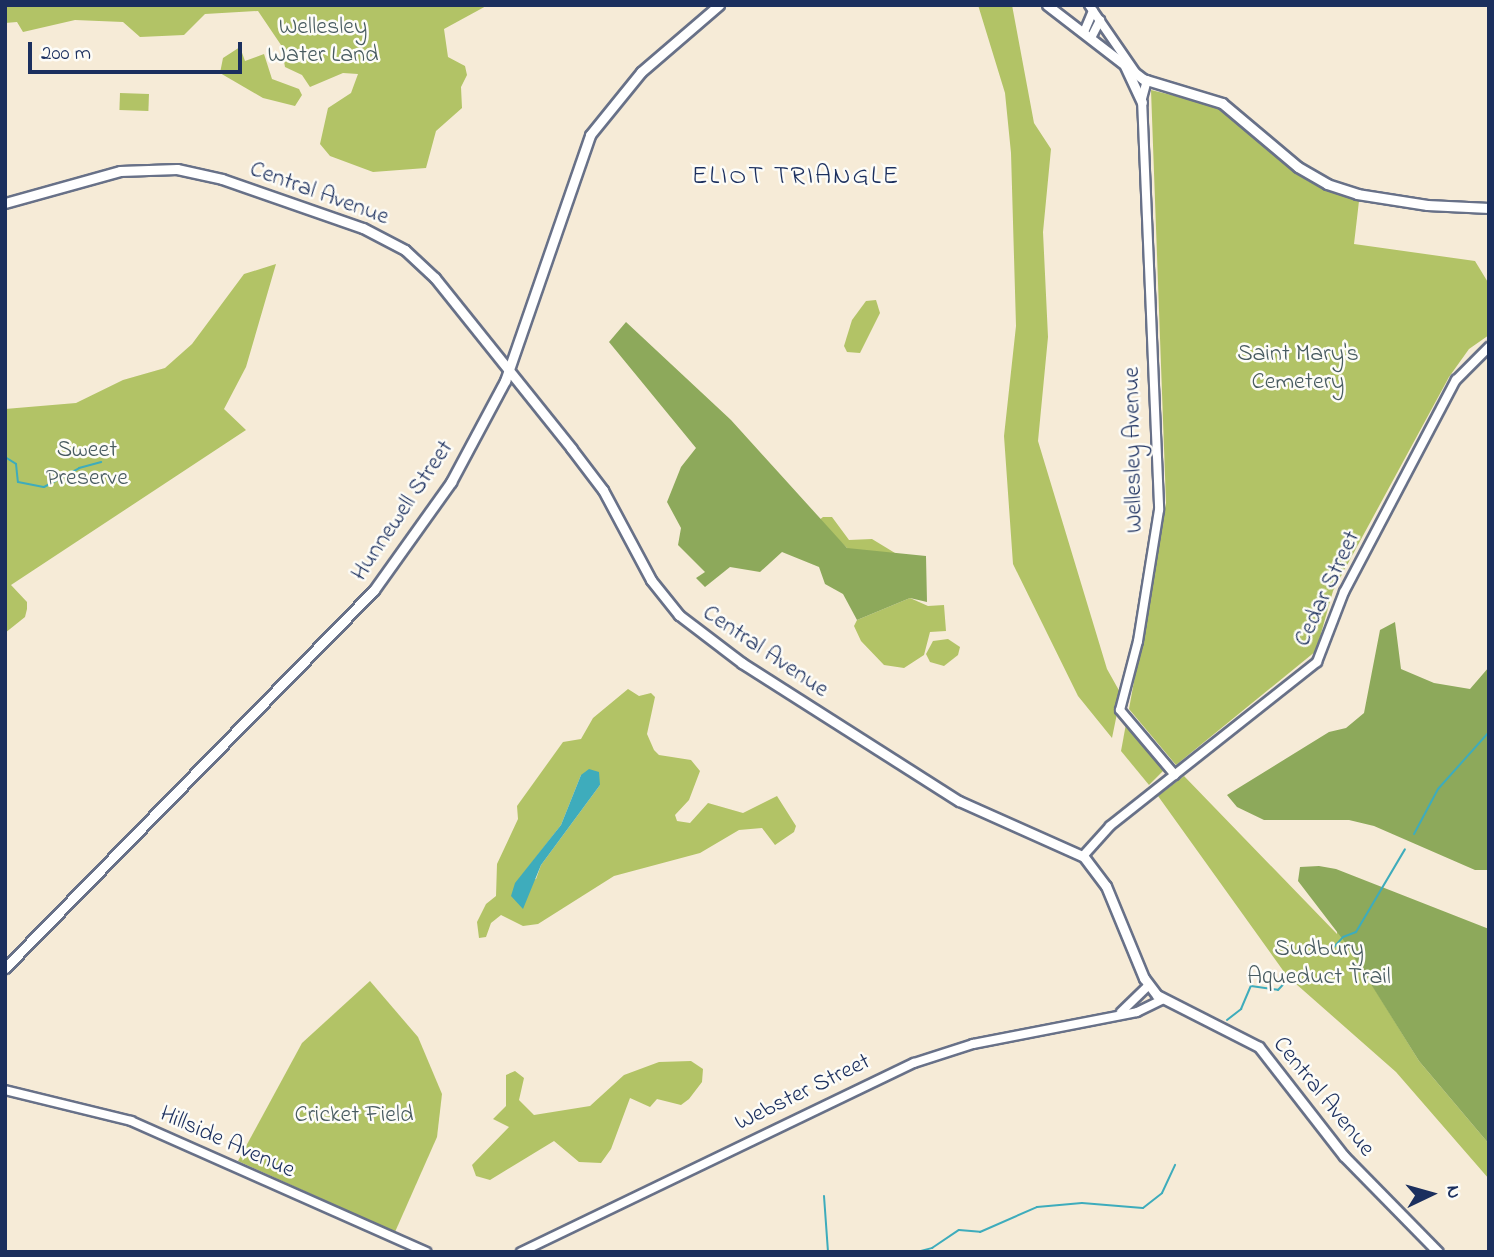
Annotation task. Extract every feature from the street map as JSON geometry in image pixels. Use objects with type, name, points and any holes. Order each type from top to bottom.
[{"type":"main road","name":"Hunnewell Street","points":[[5,968],[368,597],[451,482],[510,370],[590,135],[640,72],[719,5]]},
{"type":"main road","points":[[1047,5],[1136,74],[1147,80],[1219,101],[1302,170],[1336,188],[1427,205],[1489,208]]},
{"type":"main road","points":[[1125,65],[1142,102]]},
{"type":"main road","name":"Central Avenue","points":[[5,203],[136,169],[183,169],[222,179],[363,228],[398,245],[430,274],[510,370],[603,490],[658,590],[702,637],[968,806],[1083,856],[1106,886],[1149,985],[1162,1000],[1263,1051],[1344,1156],[1438,1252]]},
{"type":"street","points":[[1087,35],[1091,8]]},
{"type":"street","points":[[1091,8],[1136,74]]},
{"type":"street","points":[[1087,35],[1100,20]]},
{"type":"street","name":"Wellesley Avenue","points":[[1147,80],[1142,102],[1148,186],[1158,517],[1137,645],[1120,710],[1175,775]]},
{"type":"street","name":"Cedar Street","points":[[1083,856],[1105,830],[1318,660],[1344,592],[1456,380],[1489,347]]},
{"type":"street","points":[[1118,1014],[1149,985]]},
{"type":"street","name":"Webster Street","points":[[521,1252],[914,1063],[964,1046],[1141,1010],[1162,1000]]},
{"type":"street","name":"Hillside Avenue","points":[[5,1090],[131,1121],[426,1252]]},
{"type":"green space","name":"Wellesley Water Land","points":[[5,5],[488,5],[444,29],[448,57],[465,66],[467,75],[461,87],[462,108],[436,131],[426,168],[373,172],[330,156],[320,144],[328,108],[351,93],[358,74],[343,73],[310,87],[302,75],[285,67],[281,45],[258,11],[205,14],[184,35],[140,37],[123,22],[75,20],[23,32],[17,22],[5,23]]},
{"type":"green space","points":[[978,5],[1012,5],[1034,123],[1051,149],[1043,232],[1048,337],[1038,441],[1107,669],[1121,694],[1112,738],[1078,696],[1013,564],[1004,436],[1016,326],[1011,153],[1005,93]]},
{"type":"green space","points":[[240,47],[245,61],[264,54],[272,79],[299,89],[302,95],[295,106],[263,98],[220,73],[223,58]]},
{"type":"green space","name":"Saint Mary's Cemetery","points":[[1151,90],[1216,106],[1308,181],[1359,201],[1354,244],[1475,261],[1489,284],[1489,335],[1469,349],[1449,377],[1333,591],[1316,651],[1176,765],[1129,709],[1166,503]]},
{"type":"green space","points":[[120,93],[149,94],[148,111],[119,110]]},
{"type":"green space","name":"Sweet Preserve","points":[[276,264],[246,367],[224,409],[246,430],[11,585],[27,602],[27,609],[25,617],[5,633],[5,409],[76,403],[123,380],[165,368],[192,344],[244,274]]},
{"type":"green space","points":[[876,300],[880,313],[860,353],[847,352],[844,346],[852,320],[866,301]]},
{"type":"green space","points":[[626,322],[731,420],[847,548],[926,556],[927,602],[910,598],[857,620],[843,594],[825,584],[819,567],[782,552],[760,572],[730,567],[705,587],[696,578],[705,572],[678,545],[681,528],[667,502],[681,467],[696,448],[609,342]]},
{"type":"green space","points":[[823,517],[832,517],[849,540],[872,539],[895,553],[860,560],[818,521]]},
{"type":"green space","points":[[910,598],[928,606],[944,605],[946,631],[930,632],[924,655],[904,668],[884,665],[861,641],[854,626],[857,620]]},
{"type":"green space","points":[[1395,622],[1401,669],[1434,683],[1470,689],[1489,667],[1489,870],[1475,870],[1374,826],[1349,820],[1264,820],[1237,807],[1227,795],[1329,732],[1346,728],[1364,713],[1380,630]]},
{"type":"green space","points":[[948,639],[960,647],[958,655],[944,666],[930,662],[926,654],[933,641]]},
{"type":"green space","points":[[628,689],[639,696],[651,693],[655,697],[647,734],[654,750],[659,755],[691,760],[700,771],[689,800],[675,815],[677,821],[690,823],[708,803],[743,813],[777,796],[796,826],[794,832],[775,845],[762,828],[739,830],[700,853],[614,876],[538,924],[523,926],[501,915],[491,923],[486,937],[479,938],[477,922],[486,904],[496,896],[497,864],[518,819],[517,806],[563,742],[581,739],[593,718]],"holes":[[[581,775],[600,785],[541,865],[536,879],[516,883],[561,825]]]},
{"type":"green space","points":[[1126,724],[1165,769],[1149,785],[1121,751]]},
{"type":"green space","name":"Sudbury Aqueduct Trail","points":[[1184,776],[1337,934],[1337,928],[1419,1061],[1489,1144],[1489,1179],[1396,1072],[1287,976],[1158,796]]},
{"type":"green space","points":[[1300,867],[1336,869],[1489,929],[1489,1144],[1419,1061],[1344,941],[1298,881]]},
{"type":"green space","name":"Cricket Field","points":[[370,981],[418,1037],[442,1094],[437,1137],[395,1232],[238,1161],[302,1043]]},
{"type":"green space","points":[[691,1061],[703,1069],[702,1082],[689,1099],[681,1105],[657,1099],[650,1107],[630,1098],[611,1149],[601,1163],[579,1162],[554,1141],[490,1180],[476,1176],[472,1165],[509,1127],[493,1119],[506,1106],[506,1075],[515,1071],[524,1078],[519,1100],[534,1115],[590,1106],[624,1075],[659,1062]]},
{"type":"water","points":[[589,769],[599,772],[600,785],[541,865],[523,909],[511,896],[515,883],[561,825],[581,775]]},
{"type":"waterway","points":[[5,457],[16,464],[18,482],[44,487],[79,468],[101,462]]},
{"type":"waterway","points":[[1414,834],[1438,789],[1489,732]]},
{"type":"waterway","points":[[1326,956],[1343,937],[1356,932],[1405,849]]},
{"type":"waterway","points":[[1227,1020],[1241,1009],[1251,986],[1278,990],[1293,974]]},
{"type":"waterway","points":[[917,1252],[932,1248],[959,1230],[980,1232],[1037,1207],[1082,1203],[1143,1208],[1162,1193],[1175,1165]]},
{"type":"waterway","points":[[824,1196],[828,1252]]},
{"type":"district","name":"ELIOT TRIANGLE","points":[[796,178]]}]
